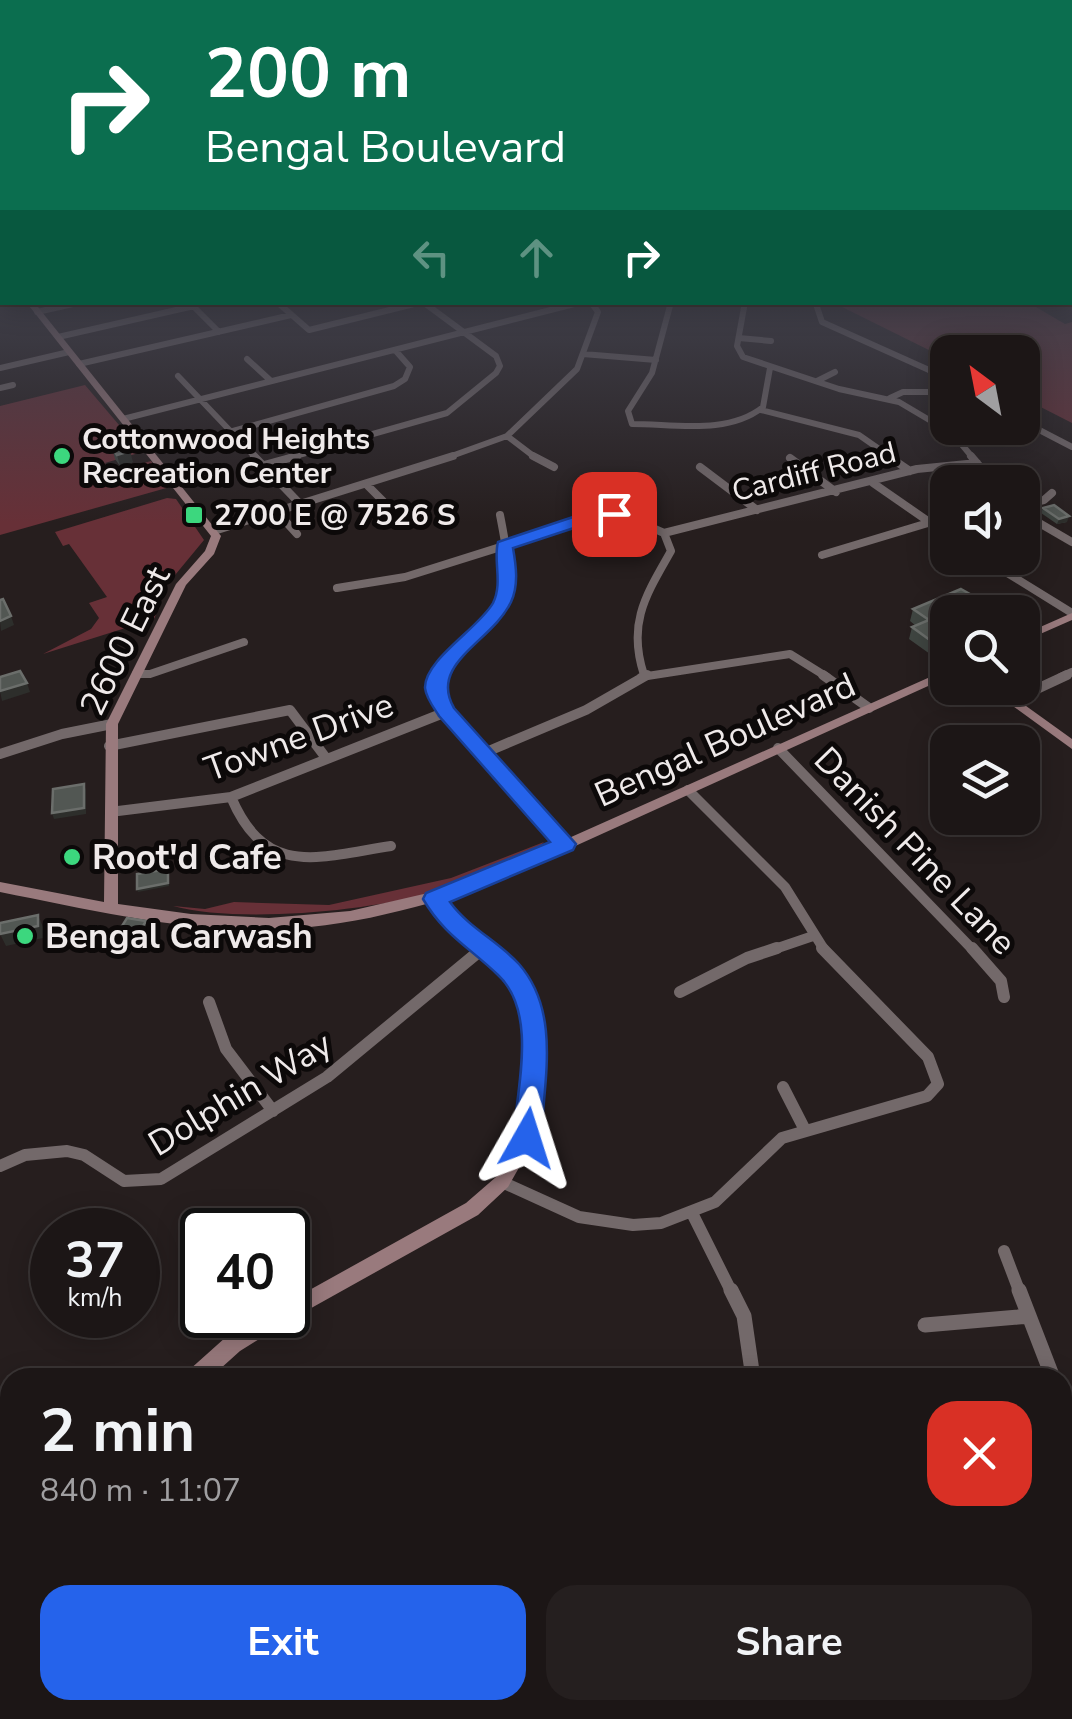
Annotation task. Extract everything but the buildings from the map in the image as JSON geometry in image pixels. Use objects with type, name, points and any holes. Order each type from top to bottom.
[{"type":"street","points":[[0,368],[25,362]]},
{"type":"street","points":[[88,362],[80,364],[214,530],[368,485],[507,436],[574,372],[579,362]]},
{"type":"street","points":[[251,362],[270,381]]},
{"type":"street","points":[[123,419],[346,362]]},
{"type":"street","points":[[232,431],[394,386],[410,371],[407,362]]},
{"type":"street","points":[[264,464],[452,411],[500,366],[498,362]]},
{"type":"street","points":[[655,362],[626,415],[638,427],[731,424],[753,417],[761,410],[770,368]]},
{"type":"street","points":[[757,362],[839,389],[890,398],[953,434],[977,463]]},
{"type":"street","points":[[817,380],[834,372]]},
{"type":"street","points":[[178,376],[302,504]]},
{"type":"street","points":[[0,388],[12,385]]},
{"type":"street","points":[[890,398],[903,392],[930,392]]},
{"type":"street","points":[[761,410],[860,434],[910,471]]},
{"type":"street","points":[[1040,431],[1072,448]]},
{"type":"street","points":[[507,436],[554,467]]},
{"type":"street","points":[[790,458],[836,492]]},
{"type":"street","name":"Cardiff Road","points":[[664,533],[910,471],[977,463]]},
{"type":"street","points":[[700,467],[757,510]]},
{"type":"street","points":[[874,483],[928,523]]},
{"type":"street","points":[[368,485],[383,500]]},
{"type":"street","points":[[1040,501],[1052,493]]},
{"type":"street","points":[[277,512],[296,534]]},
{"type":"street","points":[[338,588],[405,578],[579,520],[614,514],[646,522],[664,533],[671,551],[645,591],[637,620],[644,676]]},
{"type":"street","points":[[500,515],[508,570],[504,600],[483,630],[452,655],[435,682],[435,693],[446,712],[565,844]]},
{"type":"street","points":[[822,555],[928,523]]},
{"type":"street","points":[[1040,523],[1072,542]]},
{"type":"street","name":"2600 East","points":[[111,907],[112,724],[181,584],[213,546],[214,530]]},
{"type":"street","points":[[1010,575],[1072,615]]},
{"type":"street","points":[[1040,630],[1072,615]]},
{"type":"street","points":[[136,674],[150,674],[244,642]]},
{"type":"street","points":[[484,753],[586,710],[644,676],[709,662],[790,654],[818,668],[869,708]]},
{"type":"street","points":[[1040,687],[1072,672]]},
{"type":"street","name":"Bengal Boulevard","points":[[0,887],[207,922],[280,924],[355,916],[435,899],[930,680]]},
{"type":"street","points":[[1019,705],[1072,746]]},
{"type":"street","points":[[110,746],[290,710],[326,758]]},
{"type":"street","name":"Towne Drive","points":[[110,812],[230,797],[446,712]]},
{"type":"street","points":[[0,754],[62,734],[112,724]]},
{"type":"street","name":"Danish Pine Lane","points":[[778,748],[989,966],[1001,981],[1004,996]]},
{"type":"street","points":[[502,1182],[541,1205],[597,1223],[629,1225],[692,1213],[716,1202],[735,1186],[767,1148],[805,1130],[927,1096],[938,1084],[928,1057],[813,936],[778,879],[688,790]]},
{"type":"street","points":[[230,797],[247,835],[270,851],[318,856],[391,846]]},
{"type":"street","points":[[310,1299],[472,1209],[502,1182],[527,1138],[534,1027],[529,1000],[510,970],[457,929],[435,899]]},
{"type":"street","points":[[680,992],[747,958],[813,936]]},
{"type":"street","name":"Dolphin Way","points":[[0,1166],[36,1153],[67,1151],[84,1155],[124,1181],[160,1179],[350,1060],[482,949]]},
{"type":"street","points":[[210,1002],[226,1048],[273,1111]]},
{"type":"street","points":[[783,1087],[805,1130]]},
{"type":"street","points":[[692,1213],[744,1316],[752,1368]]},
{"type":"street","points":[[1004,1251],[1049,1368]]},
{"type":"street","points":[[925,1325],[1029,1316]]},
{"type":"street","points":[[206,1368],[243,1338]]},
{"type":"shaded area","points":[[1040,362],[1072,362],[1072,423],[1040,407]]},
{"type":"shaded area","name":"Cottonwood Heights Recreation Center","points":[[85,385],[142,452],[105,463],[111,472],[151,461],[170,487],[0,535],[0,406]]},
{"type":"shaded area","points":[[167,498],[176,499],[204,540],[166,586],[158,610],[146,610],[142,615],[157,612],[154,619],[43,654],[91,629],[99,618],[89,603],[107,597],[69,544],[63,546],[55,532]]},
{"type":"shaded area","points":[[544,842],[454,884],[368,906],[230,914],[173,906],[205,909],[234,902],[329,905],[451,878]]},
{"type":"place","name":"Cottonwood Heights Recreation Center","points":[[62,456]]},
{"type":"place","name":"2700 E @ 7526 S","points":[[194,515]]},
{"type":"place","name":"Root'd Cafe","points":[[72,857]]},
{"type":"place","name":"Bengal Carwash","points":[[25,936]]},
{"type":"route","points":[[527,1138],[532,1115],[534,1027],[529,1000],[510,970],[466,938],[435,899],[565,844],[446,712],[435,693],[435,682],[452,655],[483,630],[504,600],[508,584],[504,545],[579,520],[614,514]]}]
